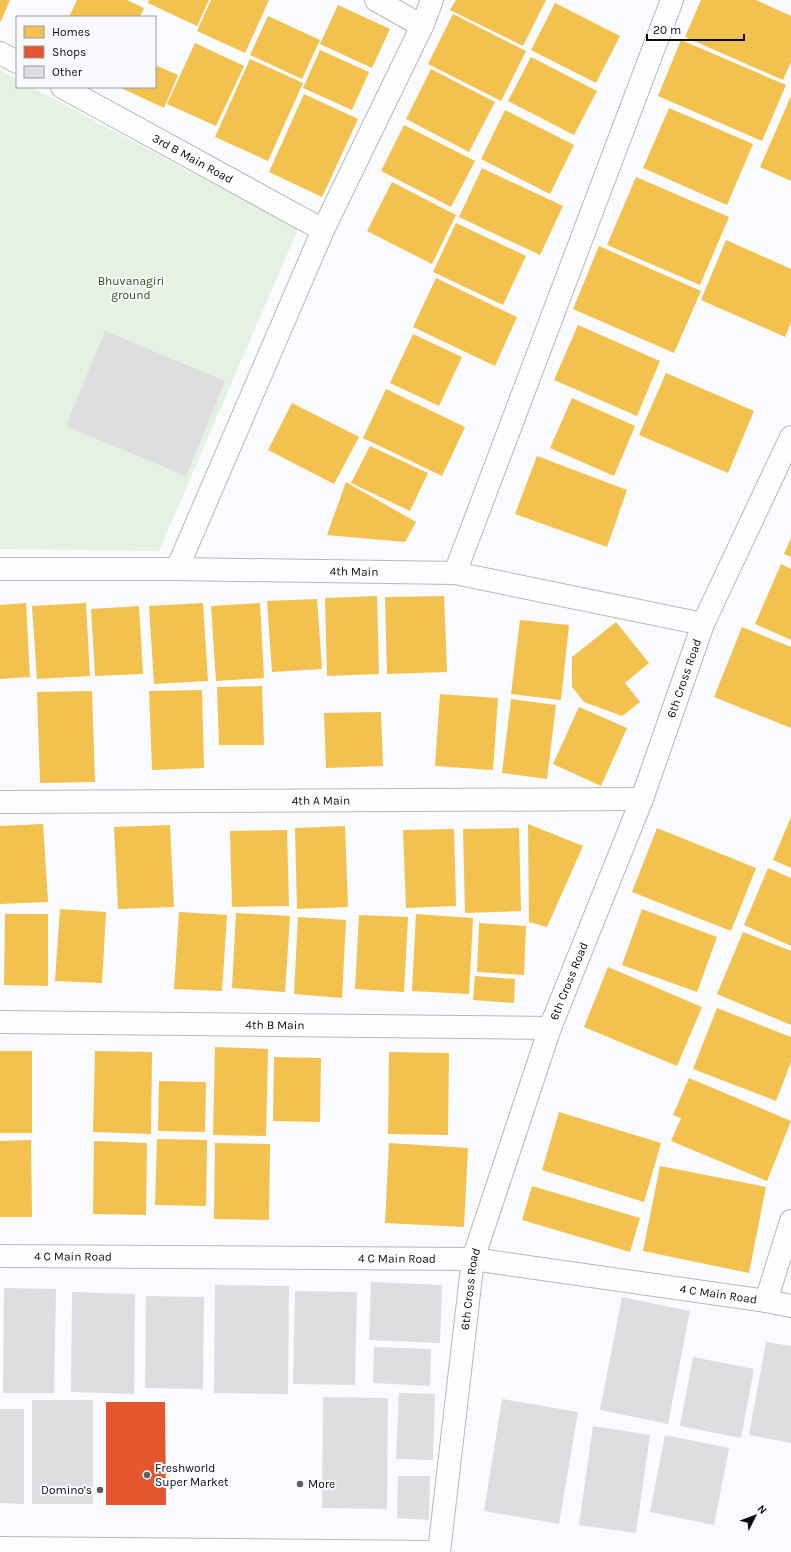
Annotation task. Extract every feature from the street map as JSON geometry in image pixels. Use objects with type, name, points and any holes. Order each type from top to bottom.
[{"type":"street","points":[[376,0],[422,26]]},
{"type":"street","points":[[177,569],[323,230],[422,26],[432,0]]},
{"type":"street","points":[[454,573],[672,0]]},
{"type":"street","points":[[0,53],[16,61]]},
{"type":"street","name":"3rd B Main Road","points":[[64,88],[323,230]]},
{"type":"street","name":"6th Cross Road","points":[[439,1552],[473,1259],[550,1028],[642,799],[703,624],[791,437]]},
{"type":"street","name":"4th Main","points":[[0,569],[177,569],[454,573],[703,624]]},
{"type":"street","name":"4th A Main","points":[[0,802],[642,799]]},
{"type":"street","name":"4th B Main","points":[[0,1022],[550,1028]]},
{"type":"street","points":[[766,1301],[791,1221]]},
{"type":"street","name":"4 C Main Road","points":[[0,1256],[473,1259],[766,1301],[791,1306]]},
{"type":"street","points":[[0,1548],[434,1552]]},
{"type":"green space","name":"Bhuvanagiri ground","points":[[0,70],[16,78],[16,88],[33,88],[298,229],[159,551],[0,549]]},
{"type":"building: Homes","points":[[0,0],[10,0],[0,23]]},
{"type":"building: Homes","points":[[77,0],[127,0],[144,8],[140,16],[69,16]]},
{"type":"building: Homes","points":[[149,0],[209,0],[197,26],[148,3]]},
{"type":"building: Homes","points":[[211,0],[269,0],[245,53],[197,31]]},
{"type":"building: Homes","points":[[456,0],[546,0],[523,46],[450,10]]},
{"type":"building: Homes","points":[[701,0],[756,0],[791,16],[791,62],[783,80],[685,37]]},
{"type":"building: Homes","points":[[555,3],[620,36],[596,83],[531,50]]},
{"type":"building: Homes","points":[[338,5],[390,29],[372,68],[320,44]]},
{"type":"building: Homes","points":[[453,14],[526,51],[501,101],[428,64]]},
{"type":"building: Homes","points":[[268,16],[320,40],[302,79],[250,55]]},
{"type":"building: Homes","points":[[681,40],[786,85],[762,141],[658,96]]},
{"type":"building: Homes","points":[[195,43],[244,66],[216,126],[167,104]]},
{"type":"building: Homes","points":[[320,50],[369,72],[352,110],[303,88]]},
{"type":"building: Homes","points":[[531,57],[597,91],[574,135],[508,101]]},
{"type":"building: Homes","points":[[250,59],[303,83],[268,161],[215,137]]},
{"type":"building: Homes","points":[[156,65],[178,75],[164,108],[121,88],[156,88]]},
{"type":"building: Homes","points":[[431,69],[495,102],[469,152],[406,119]]},
{"type":"building: Homes","points":[[304,94],[358,119],[322,197],[269,172]]},
{"type":"building: Homes","points":[[791,96],[791,181],[760,167]]},
{"type":"building: Homes","points":[[669,108],[753,144],[727,205],[643,168]]},
{"type":"building: Homes","points":[[505,110],[574,145],[550,194],[481,159]]},
{"type":"building: Homes","points":[[404,125],[475,161],[451,207],[381,171]]},
{"type":"building: Homes","points":[[482,168],[563,206],[540,255],[459,217]]},
{"type":"building: Homes","points":[[636,177],[729,217],[700,285],[607,245]]},
{"type":"building: Homes","points":[[392,182],[456,215],[432,264],[367,231]]},
{"type":"building: Homes","points":[[456,223],[526,256],[503,305],[433,272]]},
{"type":"building: Homes","points":[[726,240],[791,269],[791,323],[785,337],[701,300]]},
{"type":"building: Homes","points":[[599,246],[701,291],[674,353],[573,309]]},
{"type":"building: Homes","points":[[436,278],[517,317],[495,366],[413,327]]},
{"type":"building: Homes","points":[[578,325],[660,361],[637,416],[554,380]]},
{"type":"building: Homes","points":[[413,334],[462,357],[439,406],[390,383]]},
{"type":"building: Homes","points":[[666,373],[754,411],[728,473],[639,435]]},
{"type":"building: Homes","points":[[386,389],[465,427],[442,476],[363,438]]},
{"type":"building: Homes","points":[[572,398],[635,426],[614,476],[550,448]]},
{"type":"building: Homes","points":[[292,403],[359,437],[334,484],[268,450]]},
{"type":"building: Homes","points":[[370,446],[428,473],[410,511],[351,483]]},
{"type":"building: Homes","points":[[537,456],[627,490],[607,547],[515,514]]},
{"type":"building: Homes","points":[[346,482],[416,522],[405,542],[327,535]]},
{"type":"building: Homes","points":[[791,538],[791,557],[784,554]]},
{"type":"building: Homes","points":[[781,564],[791,569],[791,640],[755,624]]},
{"type":"building: Homes","points":[[377,596],[379,674],[327,676],[325,598]]},
{"type":"building: Homes","points":[[444,596],[447,672],[387,674],[385,597]]},
{"type":"building: Homes","points":[[317,599],[322,669],[272,672],[267,601]]},
{"type":"building: Homes","points":[[26,603],[30,677],[0,679],[0,605]]},
{"type":"building: Homes","points":[[86,603],[90,676],[37,679],[32,606]]},
{"type":"building: Homes","points":[[203,603],[208,681],[154,684],[149,606]]},
{"type":"building: Homes","points":[[260,603],[264,678],[216,681],[211,606]]},
{"type":"building: Homes","points":[[139,606],[143,674],[95,676],[91,609]]},
{"type":"building: Homes","points":[[520,620],[569,625],[561,700],[511,694]]},
{"type":"building: Homes","points":[[616,622],[649,663],[625,683],[640,702],[622,716],[584,702],[572,687],[572,657]]},
{"type":"building: Homes","points":[[742,627],[791,647],[791,728],[714,697]]},
{"type":"building: Homes","points":[[262,686],[264,745],[219,745],[217,687]]},
{"type":"building: Homes","points":[[202,690],[204,768],[152,770],[149,691]]},
{"type":"building: Homes","points":[[92,691],[95,782],[40,783],[37,692]]},
{"type":"building: Homes","points":[[440,694],[498,698],[493,770],[435,766]]},
{"type":"building: Homes","points":[[511,699],[556,705],[547,779],[502,773]]},
{"type":"building: Homes","points":[[579,707],[627,728],[601,786],[553,764]]},
{"type":"building: Homes","points":[[381,712],[383,766],[326,768],[324,713]]},
{"type":"building: Homes","points":[[791,817],[791,868],[773,860]]},
{"type":"building: Homes","points":[[43,824],[48,902],[0,904],[0,826]]},
{"type":"building: Homes","points":[[528,824],[583,846],[547,927],[529,922]]},
{"type":"building: Homes","points":[[170,825],[174,907],[118,909],[114,827]]},
{"type":"building: Homes","points":[[345,826],[348,907],[297,909],[295,828]]},
{"type":"building: Homes","points":[[519,828],[521,911],[465,913],[463,829]]},
{"type":"building: Homes","points":[[657,828],[756,868],[731,931],[632,892]]},
{"type":"building: Homes","points":[[454,829],[456,906],[406,908],[403,830]]},
{"type":"building: Homes","points":[[287,830],[289,906],[232,907],[230,831]]},
{"type":"building: Homes","points":[[768,868],[791,878],[791,946],[744,925]]},
{"type":"building: Homes","points":[[60,909],[106,912],[102,983],[55,981]]},
{"type":"building: Homes","points":[[642,909],[717,937],[697,992],[622,965]]},
{"type":"building: Homes","points":[[179,912],[227,915],[222,991],[174,989]]},
{"type":"building: Homes","points":[[236,913],[290,916],[285,992],[232,988]]},
{"type":"building: Homes","points":[[5,914],[48,914],[48,986],[4,985]]},
{"type":"building: Homes","points":[[416,914],[473,918],[469,994],[412,991]]},
{"type":"building: Homes","points":[[359,915],[408,917],[404,992],[355,989]]},
{"type":"building: Homes","points":[[298,917],[346,920],[342,998],[294,994]]},
{"type":"building: Homes","points":[[479,923],[526,926],[524,975],[477,972]]},
{"type":"building: Homes","points":[[743,932],[791,951],[791,1025],[717,994]]},
{"type":"building: Homes","points":[[608,967],[702,1007],[677,1066],[584,1027]]},
{"type":"building: Homes","points":[[475,976],[515,979],[514,1003],[473,1000]]},
{"type":"building: Homes","points":[[717,1008],[791,1037],[791,1062],[776,1101],[693,1069]]},
{"type":"building: Homes","points":[[215,1047],[268,1049],[266,1136],[213,1135]]},
{"type":"building: Homes","points":[[0,1051],[32,1051],[32,1133],[0,1133]]},
{"type":"building: Homes","points":[[95,1051],[152,1052],[151,1134],[93,1132]]},
{"type":"building: Homes","points":[[389,1052],[449,1053],[448,1135],[388,1134]]},
{"type":"building: Homes","points":[[274,1057],[321,1058],[320,1122],[273,1121]]},
{"type":"building: Homes","points":[[689,1078],[791,1121],[767,1181],[671,1141],[681,1118],[673,1115]]},
{"type":"building: Homes","points":[[159,1081],[206,1082],[205,1132],[158,1131]]},
{"type":"building: Homes","points":[[559,1112],[661,1143],[644,1202],[542,1170]]},
{"type":"building: Homes","points":[[157,1139],[207,1140],[206,1206],[155,1205]]},
{"type":"building: Homes","points":[[31,1140],[32,1217],[0,1217],[0,1141]]},
{"type":"building: Homes","points":[[94,1141],[147,1143],[146,1215],[93,1214]]},
{"type":"building: Homes","points":[[215,1143],[270,1144],[269,1220],[214,1219]]},
{"type":"building: Homes","points":[[389,1143],[468,1148],[464,1227],[385,1223]]},
{"type":"building: Homes","points":[[660,1166],[766,1187],[749,1273],[643,1251]]},
{"type":"building: Homes","points":[[532,1186],[640,1218],[630,1252],[522,1220]]},
{"type":"building: Shops","points":[[106,1402],[165,1402],[166,1505],[106,1505]]},
{"type":"building: Other","points":[[105,331],[225,381],[186,476],[66,426]]},
{"type":"building: Other","points":[[371,1282],[442,1285],[440,1343],[369,1340]]},
{"type":"building: Other","points":[[215,1285],[289,1286],[288,1394],[214,1393]]},
{"type":"building: Other","points":[[4,1288],[56,1289],[54,1393],[3,1393]]},
{"type":"building: Other","points":[[295,1291],[357,1292],[355,1385],[293,1384]]},
{"type":"building: Other","points":[[72,1292],[135,1294],[134,1394],[71,1392]]},
{"type":"building: Other","points":[[146,1296],[204,1297],[203,1389],[145,1388]]},
{"type":"building: Other","points":[[622,1297],[690,1311],[668,1424],[600,1410]]},
{"type":"building: Other","points":[[766,1342],[791,1346],[791,1443],[749,1435]]},
{"type":"building: Other","points":[[374,1347],[431,1349],[430,1386],[373,1383]]},
{"type":"building: Other","points":[[693,1357],[754,1369],[741,1438],[680,1426]]},
{"type":"building: Other","points":[[399,1393],[435,1394],[433,1460],[396,1459]]},
{"type":"building: Other","points":[[323,1397],[388,1398],[387,1509],[322,1508]]},
{"type":"building: Other","points":[[502,1399],[578,1412],[559,1524],[484,1511]]},
{"type":"building: Other","points":[[32,1400],[93,1400],[93,1504],[32,1504]]},
{"type":"building: Other","points":[[0,1409],[24,1409],[24,1504],[0,1503]]},
{"type":"building: Other","points":[[593,1426],[650,1435],[636,1533],[579,1525]]},
{"type":"building: Other","points":[[665,1435],[729,1448],[714,1525],[650,1512]]},
{"type":"building: Other","points":[[398,1476],[430,1476],[429,1520],[397,1518]]},
{"type":"place","name":"Freshworld Super Market","points":[[147,1475]]},
{"type":"place","name":"More","points":[[300,1484]]},
{"type":"place","name":"Domino's","points":[[100,1490]]}]
